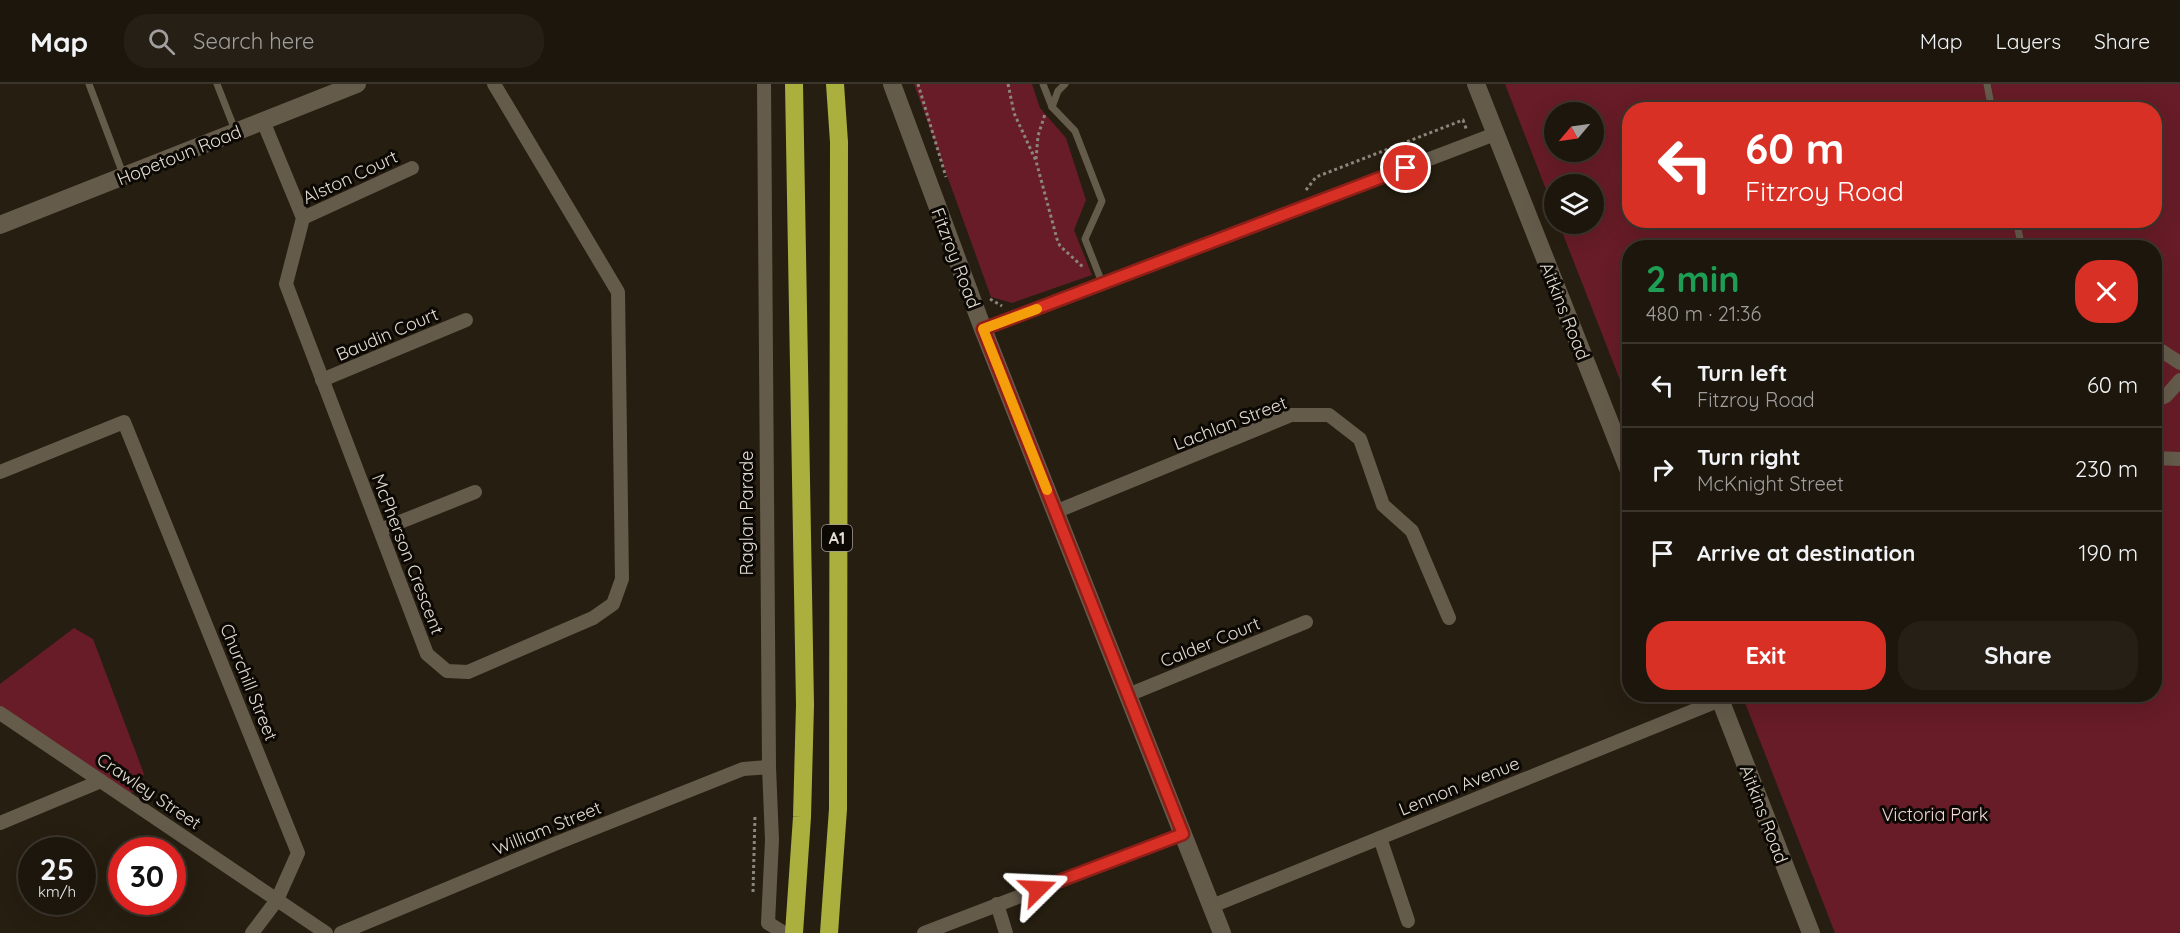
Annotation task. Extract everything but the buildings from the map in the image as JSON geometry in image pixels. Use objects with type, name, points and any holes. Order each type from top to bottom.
[{"type":"highway","name":"A1","points":[[794,84],[805,705],[802,817],[794,933]]},
{"type":"highway","name":"A1","points":[[829,933],[838,809],[836,714],[839,142],[835,84]]},
{"type":"street","name":"Hopetoun Road","points":[[0,225],[357,84]]},
{"type":"street","name":"McPherson Crescent","points":[[303,218],[286,284],[427,654],[447,671],[468,672],[593,618],[614,604],[622,579],[618,292],[494,84]]},
{"type":"street","name":"Raglan Parade","points":[[764,84],[769,767],[772,840],[768,923],[784,933]]},
{"type":"street","name":"Fitzroy Road","points":[[892,84],[983,329],[1222,933]]},
{"type":"street","name":"Aitkins Road","points":[[1476,84],[1622,453]]},
{"type":"street","points":[[263,121],[303,218]]},
{"type":"street","points":[[983,329],[1100,278],[1495,134]]},
{"type":"street","name":"Alston Court","points":[[303,218],[412,168]]},
{"type":"street","name":"Baudin Court","points":[[322,380],[466,320]]},
{"type":"street","points":[[2162,351],[2180,363]]},
{"type":"street","points":[[2162,398],[2180,380]]},
{"type":"street","name":"Lachlan Street","points":[[1055,512],[1291,415],[1329,415],[1360,439],[1378,495],[1387,510],[1412,531],[1449,618]]},
{"type":"street","name":"Churchill Street","points":[[0,472],[124,422],[298,853],[277,900],[252,933]]},
{"type":"street","points":[[2162,458],[2180,459]]},
{"type":"street","points":[[380,530],[475,492]]},
{"type":"street","name":"Calder Court","points":[[1128,695],[1306,622]]},
{"type":"street","name":"Lennon Avenue","points":[[1212,906],[1707,702]]},
{"type":"street","name":"Aitkins Road","points":[[1721,702],[1811,933]]},
{"type":"street","name":"Crawley Street","points":[[0,712],[277,900]]},
{"type":"street","name":"William Street","points":[[341,933],[557,843],[744,769],[769,767]]},
{"type":"street","points":[[0,823],[101,781]]},
{"type":"street","points":[[924,933],[1183,834]]},
{"type":"street","points":[[1380,838],[1408,921]]},
{"type":"street","points":[[277,900],[326,933]]},
{"type":"street","points":[[997,904],[1006,933]]},
{"type":"lane","points":[[89,84],[124,176]]},
{"type":"lane","points":[[217,84],[236,132]]},
{"type":"lane","points":[[1043,84],[1052,106],[1075,131],[1102,201],[1085,239],[1100,278]]},
{"type":"lane","points":[[1052,106],[1058,91],[1065,84]]},
{"type":"lane","points":[[1987,84],[1990,102]]},
{"type":"path","points":[[918,84],[948,182]]},
{"type":"path","points":[[1008,84],[1014,113],[1036,161],[1060,246],[1092,275],[1100,278]]},
{"type":"path","points":[[1036,161],[1042,117],[1052,106]]},
{"type":"path","points":[[1302,196],[1316,177],[1463,120],[1471,143]]},
{"type":"path","points":[[984,290],[990,299],[1004,306]]},
{"type":"path","points":[[753,900],[755,811]]},
{"type":"green space","points":[[914,84],[1032,84],[1040,108],[1066,138],[1086,200],[1074,230],[1092,275],[1012,303],[991,297]]},
{"type":"green space","name":"Victoria Park","points":[[1505,84],[2180,84],[2180,933],[1835,933],[1745,702],[2162,702],[2162,240],[1622,240],[1622,385],[1563,234],[1604,234],[1604,174],[1544,174],[1544,184]]},
{"type":"green space","points":[[74,628],[93,639],[144,774],[128,799],[0,713],[0,684]]},
{"type":"slow traffic","points":[[1037,309],[983,329],[1047,490]]},
{"type":"route","points":[[1038,889],[1183,834],[983,329],[1406,168]]}]
